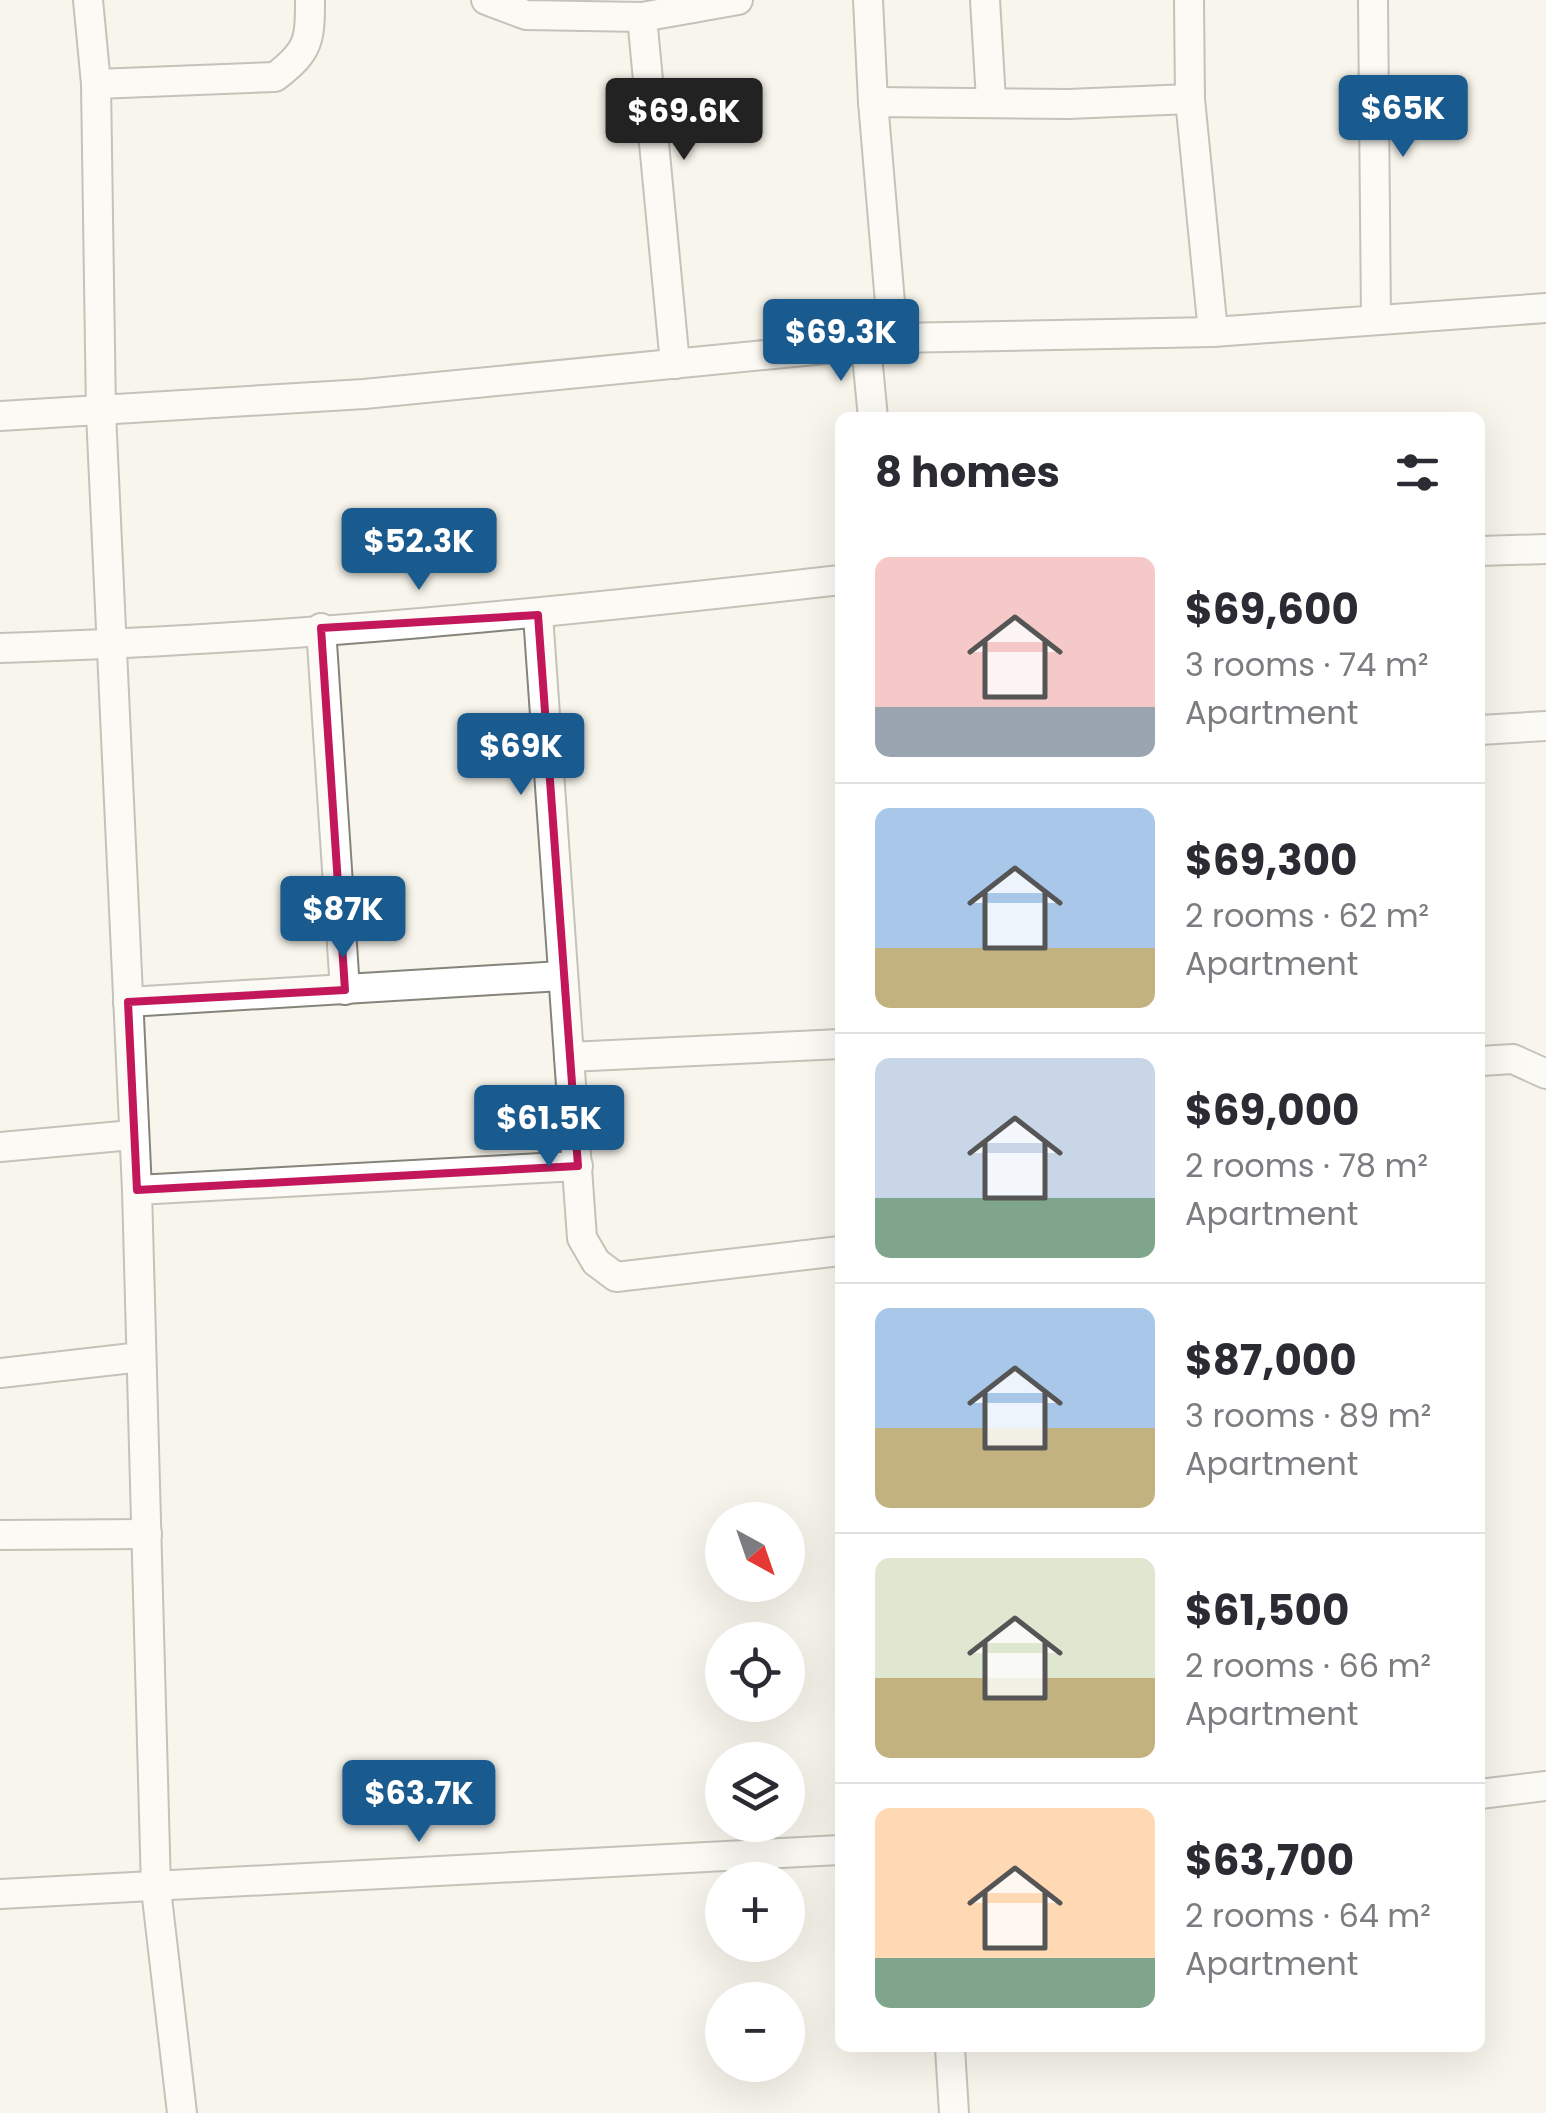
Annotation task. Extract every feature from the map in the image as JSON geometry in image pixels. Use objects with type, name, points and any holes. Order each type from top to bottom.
[{"type":"street","points":[[88,0],[96,84],[102,413],[137,1190],[156,1889],[182,2113]]},
{"type":"street","points":[[96,84],[275,77],[298,60],[310,39],[310,0]]},
{"type":"street","points":[[486,0],[526,15],[642,16],[692,4],[738,0]]},
{"type":"street","points":[[868,0],[880,342],[874,412]]},
{"type":"street","points":[[984,0],[990,100]]},
{"type":"street","points":[[1190,0],[1190,99],[1213,332]]},
{"type":"street","points":[[1373,0],[1376,320]]},
{"type":"street","points":[[642,16],[674,364]]},
{"type":"street","points":[[874,102],[990,100],[1068,104],[1190,99]]},
{"type":"street","points":[[0,416],[102,413],[674,364],[880,342],[1213,332],[1546,308]]},
{"type":"street","points":[[1485,551],[1546,549]]},
{"type":"street","points":[[0,648],[112,645],[538,615],[835,581]]},
{"type":"street","points":[[538,615],[582,1238],[596,1262],[616,1276],[835,1251]]},
{"type":"street","points":[[321,628],[346,990]]},
{"type":"street","points":[[1485,730],[1546,726]]},
{"type":"street","points":[[128,1002],[562,976]]},
{"type":"street","points":[[568,1056],[835,1044]]},
{"type":"street","points":[[1485,1061],[1514,1059],[1546,1074]]},
{"type":"street","points":[[0,1147],[132,1135]]},
{"type":"street","points":[[137,1190],[578,1166]]},
{"type":"street","points":[[0,1373],[141,1357]]},
{"type":"street","points":[[0,1535],[147,1534]]},
{"type":"street","points":[[1485,1793],[1546,1786]]},
{"type":"street","points":[[0,1894],[156,1889],[835,1850]]},
{"type":"street","points":[[950,2052],[954,2113]]},
{"type":"highlighted area","points":[[538,615],[578,1166],[137,1190],[128,1002],[345,990],[321,628]]}]
